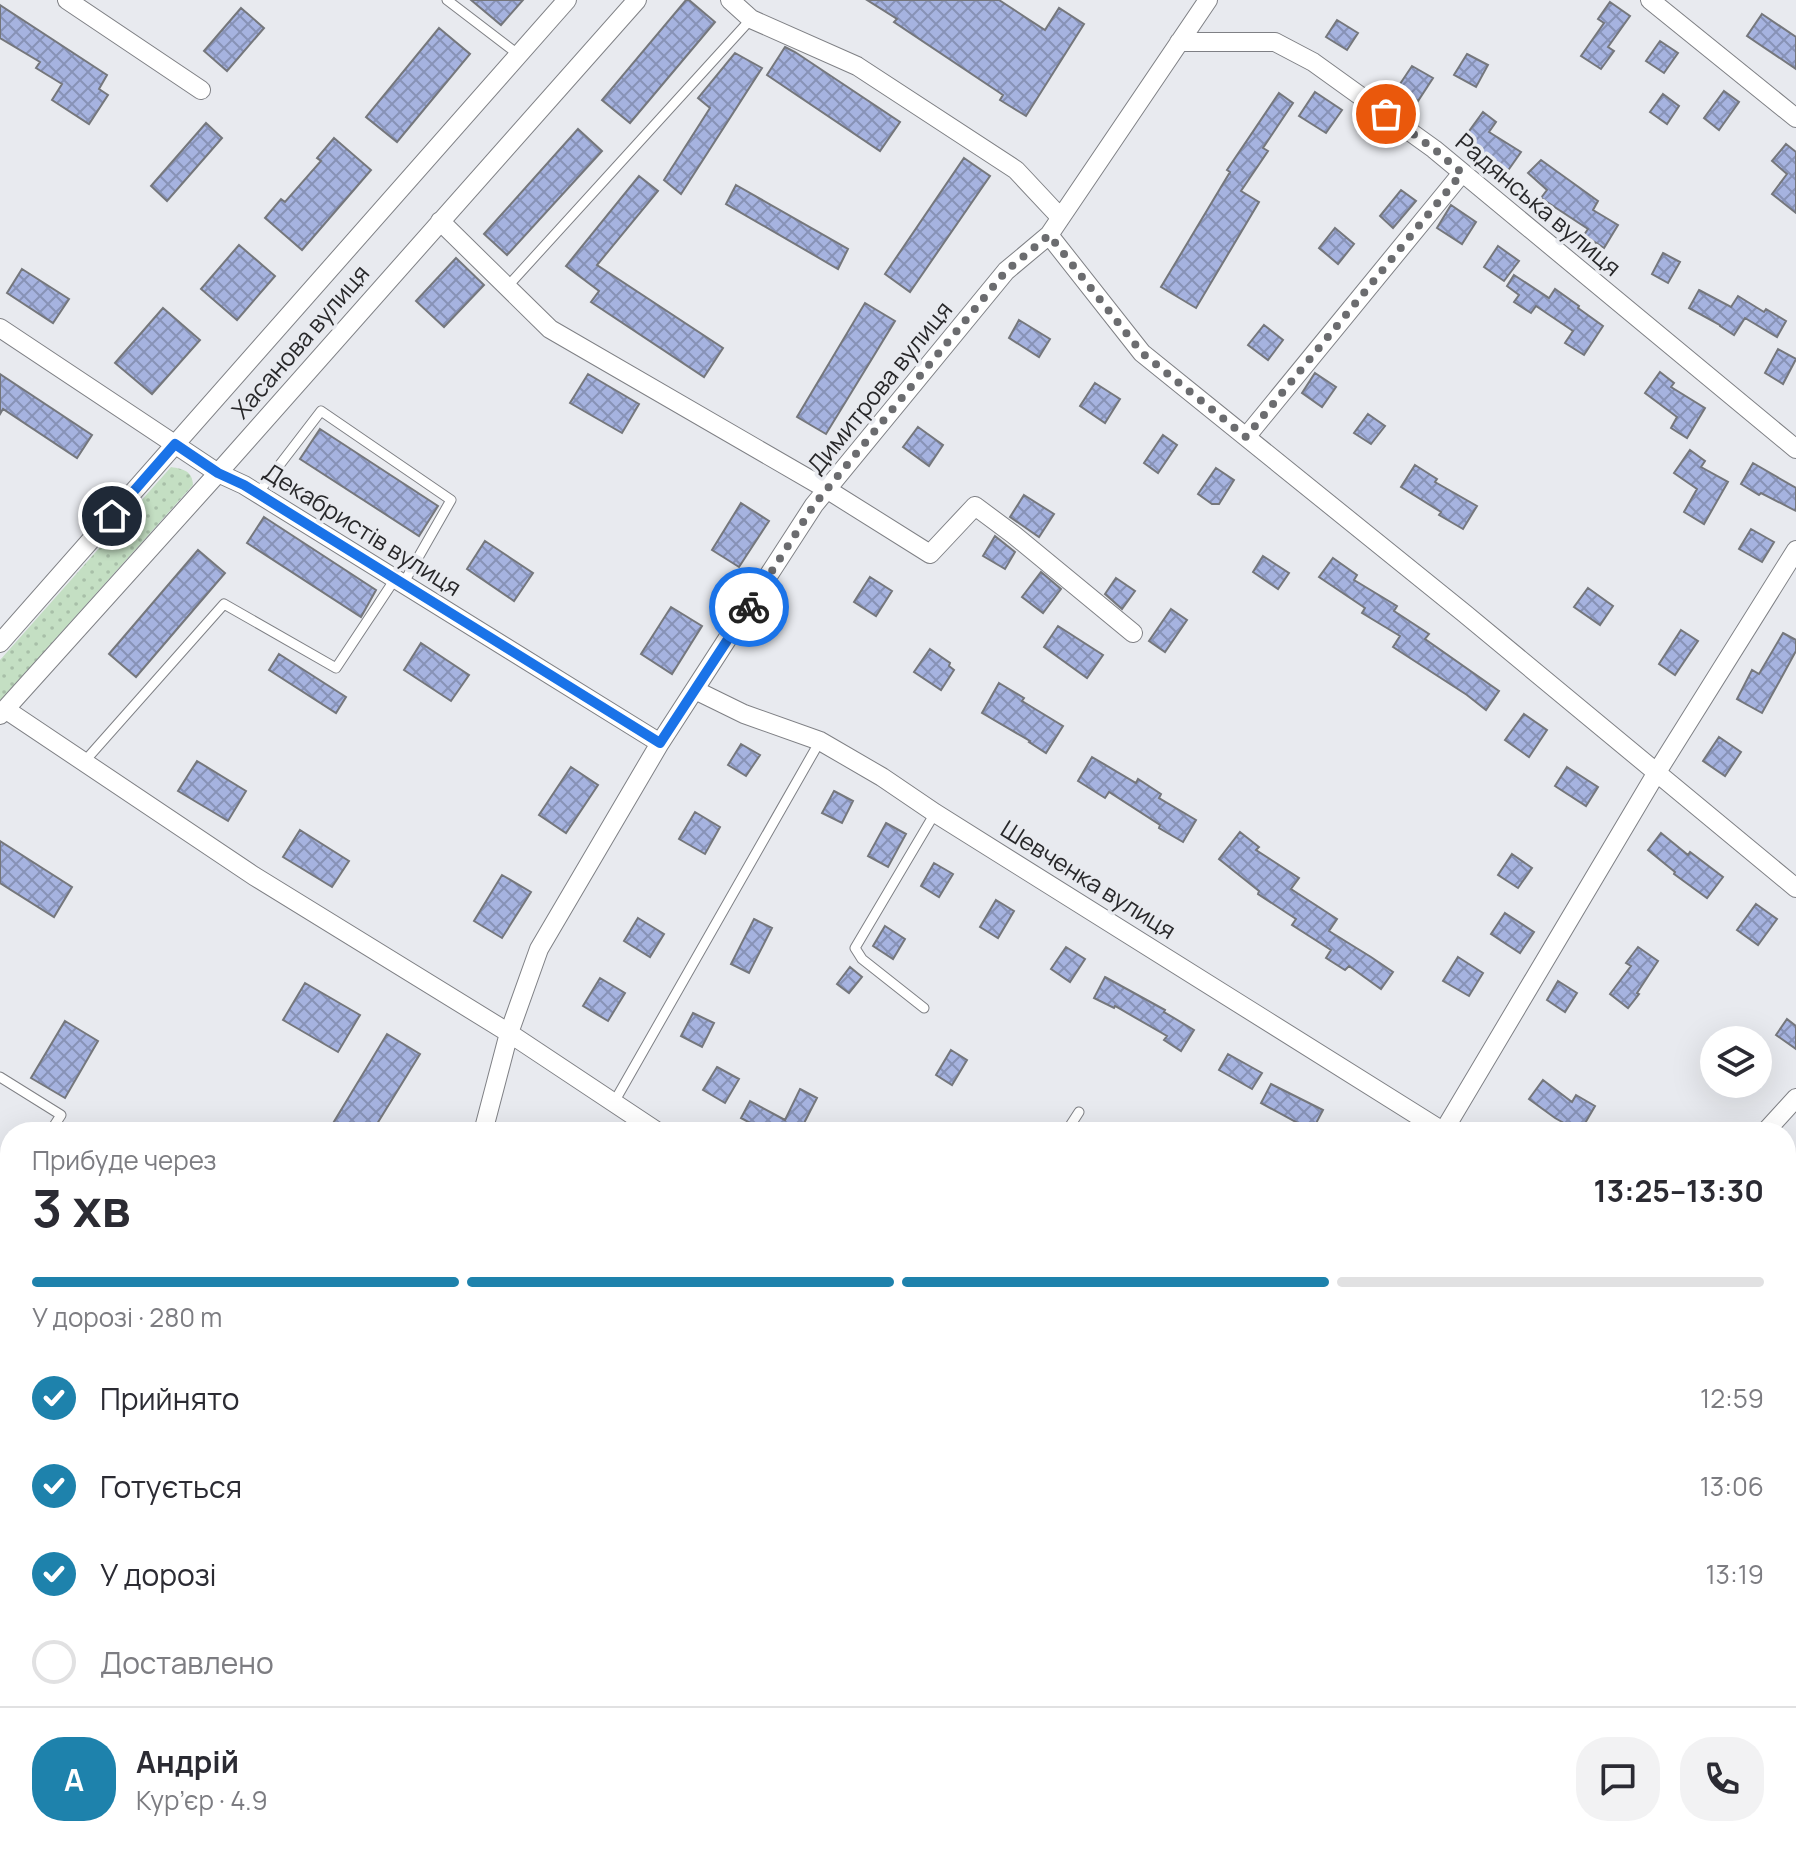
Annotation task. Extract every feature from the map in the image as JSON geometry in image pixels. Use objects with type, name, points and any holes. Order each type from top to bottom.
[{"type":"street","points":[[67,0],[201,90]]},
{"type":"street","name":"Хасанова вулиця","points":[[0,643],[567,0]]},
{"type":"street","name":"Хасанова вулиця","points":[[3,712],[637,0]]},
{"type":"street","points":[[730,0],[751,19],[857,66],[1016,170],[1060,217]]},
{"type":"street","name":"Димитрова вулиця","points":[[486,1122],[509,1033],[539,949],[660,743],[814,505],[1006,271],[1049,235],[1208,0]]},
{"type":"street","points":[[1650,0],[1796,118]]},
{"type":"street","name":"Радянська вулиця","points":[[1179,42],[1275,42],[1313,62],[1434,149],[1796,449]]},
{"type":"street","points":[[1246,437],[1462,173]]},
{"type":"street","points":[[440,221],[550,329],[828,490],[930,554],[975,506],[1133,633]]},
{"type":"street","points":[[1049,235],[1142,353],[1796,888]]},
{"type":"street","name":"Декабристів вулиця","points":[[0,328],[218,473],[258,493],[660,743]]},
{"type":"street","points":[[1449,1122],[1657,772],[1796,550]]},
{"type":"street","name":"Шевченка вулиця","points":[[695,690],[744,714],[820,741],[882,777],[1427,1122]]},
{"type":"street","points":[[3,712],[84,762],[254,876],[509,1033],[642,1122]]},
{"type":"street","points":[[1774,1122],[1796,1098]]},
{"type":"lane","points":[[447,0],[519,55]]},
{"type":"lane","points":[[507,287],[751,19]]},
{"type":"lane","points":[[84,762],[224,604],[336,668],[399,581],[451,500],[321,411],[258,493]]},
{"type":"lane","points":[[613,1104],[820,741]]},
{"type":"lane","points":[[924,1008],[862,959],[855,948],[935,813]]},
{"type":"lane","points":[[0,1077],[61,1115],[56,1122]]},
{"type":"lane","points":[[1072,1122],[1079,1112]]},
{"type":"green space","points":[[171,467],[186,472],[193,485],[0,701],[0,660]]},
{"type":"building","points":[[471,0],[523,0],[501,25]]},
{"type":"building","points":[[686,0],[715,22],[630,123],[602,100]]},
{"type":"building","points":[[867,0],[999,0],[1045,30],[1059,8],[1084,24],[1026,116],[1000,100],[1003,95],[894,22],[897,19]]},
{"type":"building","points":[[1610,2],[1630,16],[1608,47],[1614,51],[1601,69],[1581,56],[1604,23],[1598,19]]},
{"type":"building","points":[[0,5],[107,75],[99,89],[108,95],[89,124],[52,100],[62,84],[36,68],[40,62],[0,38]]},
{"type":"building","points":[[241,8],[264,28],[227,71],[204,51]]},
{"type":"building","points":[[1762,14],[1796,37],[1796,69],[1747,36]]},
{"type":"building","points":[[1337,20],[1358,33],[1347,50],[1326,37]]},
{"type":"building","points":[[439,28],[470,54],[397,142],[366,117]]},
{"type":"building","points":[[1660,41],[1678,53],[1664,73],[1646,61]]},
{"type":"building","points":[[785,47],[900,122],[880,151],[767,75]]},
{"type":"building","points":[[735,53],[762,68],[681,194],[664,180],[710,108],[698,98]]},
{"type":"building","points":[[1467,54],[1488,65],[1476,87],[1454,75]]},
{"type":"building","points":[[1412,66],[1433,78],[1418,101],[1398,87]]},
{"type":"building","points":[[1724,91],[1739,102],[1719,130],[1704,118]]},
{"type":"building","points":[[1315,92],[1342,110],[1326,133],[1299,116]]},
{"type":"building","points":[[1279,93],[1293,103],[1263,148],[1268,151],[1241,191],[1259,202],[1196,308],[1161,287],[1230,172],[1227,170]]},
{"type":"building","points":[[1663,94],[1679,106],[1667,124],[1650,112]]},
{"type":"building","points":[[1483,112],[1496,122],[1489,132],[1521,152],[1507,172],[1464,138]]},
{"type":"building","points":[[206,123],[222,138],[167,201],[151,186]]},
{"type":"building","points":[[578,129],[602,151],[507,255],[484,234]]},
{"type":"building","points":[[334,138],[371,170],[302,250],[265,218],[281,199],[285,202],[321,161],[317,158]]},
{"type":"building","points":[[1786,144],[1796,152],[1796,213],[1772,194],[1787,174],[1772,161]]},
{"type":"building","points":[[964,158],[990,176],[910,292],[885,274]]},
{"type":"building","points":[[1541,160],[1598,201],[1593,210],[1618,225],[1604,248],[1584,235],[1588,229],[1541,198],[1547,190],[1528,173]]},
{"type":"building","points":[[639,176],[658,191],[597,265],[723,348],[704,377],[591,302],[599,291],[566,266]]},
{"type":"building","points":[[736,185],[848,249],[838,269],[726,204]]},
{"type":"building","points":[[1401,190],[1416,201],[1393,228],[1380,216]]},
{"type":"building","points":[[1451,205],[1476,222],[1462,244],[1437,228]]},
{"type":"building","points":[[1335,228],[1354,244],[1338,264],[1319,248]]},
{"type":"building","points":[[239,245],[275,276],[237,320],[201,289]]},
{"type":"building","points":[[1498,246],[1519,261],[1504,281],[1484,267]]},
{"type":"building","points":[[1663,253],[1680,262],[1668,283],[1652,274]]},
{"type":"building","points":[[456,258],[484,285],[444,327],[416,301]]},
{"type":"building","points":[[22,269],[69,299],[53,323],[7,293]]},
{"type":"building","points":[[1514,275],[1549,298],[1555,289],[1603,326],[1584,355],[1565,343],[1573,331],[1536,306],[1531,313],[1514,302],[1519,295],[1507,286]]},
{"type":"building","points":[[1699,290],[1731,307],[1738,296],[1786,321],[1777,337],[1745,318],[1734,335],[1689,308]]},
{"type":"building","points":[[865,303],[895,321],[826,434],[797,417]]},
{"type":"building","points":[[163,308],[200,340],[152,394],[115,363]]},
{"type":"building","points":[[1019,320],[1050,339],[1039,357],[1009,338]]},
{"type":"building","points":[[1264,325],[1283,340],[1268,360],[1248,345]]},
{"type":"building","points":[[1778,349],[1796,359],[1783,384],[1765,373]]},
{"type":"building","points":[[1660,372],[1674,383],[1671,387],[1705,408],[1687,438],[1671,428],[1677,417],[1645,393]]},
{"type":"building","points":[[1315,373],[1336,387],[1322,407],[1302,393]]},
{"type":"building","points":[[0,374],[92,435],[77,458],[3,409],[0,414]]},
{"type":"building","points":[[588,374],[639,404],[622,433],[570,403]]},
{"type":"building","points":[[1095,383],[1120,399],[1105,423],[1080,406]]},
{"type":"building","points":[[1368,414],[1385,426],[1371,444],[1354,433]]},
{"type":"building","points":[[918,427],[943,445],[929,466],[903,447]]},
{"type":"building","points":[[320,429],[438,506],[419,536],[300,459]]},
{"type":"building","points":[[1163,435],[1177,445],[1158,473],[1144,463]]},
{"type":"building","points":[[1690,450],[1705,461],[1701,467],[1728,482],[1704,524],[1684,512],[1697,489],[1674,473]]},
{"type":"building","points":[[1753,463],[1796,488],[1796,511],[1741,484]]},
{"type":"building","points":[[1415,465],[1437,479],[1435,482],[1477,506],[1463,529],[1401,487]]},
{"type":"building","points":[[1216,468],[1234,480],[1219,504],[1212,504],[1198,494]]},
{"type":"building","points":[[1024,495],[1054,514],[1039,537],[1010,517]]},
{"type":"building","points":[[741,503],[769,521],[739,567],[712,550]]},
{"type":"building","points":[[264,517],[376,590],[361,617],[247,543]]},
{"type":"building","points":[[1751,529],[1774,542],[1762,562],[1739,549]]},
{"type":"building","points":[[995,536],[1015,552],[1005,569],[983,556]]},
{"type":"building","points":[[485,541],[533,573],[514,601],[467,569]]},
{"type":"building","points":[[198,550],[225,573],[136,677],[109,654]]},
{"type":"building","points":[[1263,556],[1289,573],[1278,589],[1253,572]]},
{"type":"building","points":[[1333,558],[1357,575],[1354,580],[1397,606],[1394,611],[1429,634],[1425,639],[1499,691],[1486,710],[1393,647],[1400,636],[1362,613],[1365,608],[1319,577]]},
{"type":"building","points":[[1041,572],[1061,589],[1043,613],[1022,597]]},
{"type":"building","points":[[870,577],[892,591],[876,616],[854,602]]},
{"type":"building","points":[[1116,578],[1135,591],[1122,609],[1105,594]]},
{"type":"building","points":[[1588,588],[1613,606],[1600,625],[1574,607]]},
{"type":"building","points":[[671,607],[702,626],[672,674],[641,654]]},
{"type":"building","points":[[1171,609],[1187,620],[1165,652],[1149,641]]},
{"type":"building","points":[[1058,626],[1103,655],[1087,678],[1044,647]]},
{"type":"building","points":[[1681,630],[1698,641],[1675,675],[1659,664]]},
{"type":"building","points":[[1783,633],[1796,640],[1796,651],[1762,713],[1737,699],[1752,670],[1759,674]]},
{"type":"building","points":[[421,643],[469,675],[451,701],[404,670]]},
{"type":"building","points":[[930,649],[950,663],[954,670],[941,690],[914,672]]},
{"type":"building","points":[[279,654],[346,697],[336,713],[269,670]]},
{"type":"building","points":[[999,683],[1063,726],[1046,753],[982,713]]},
{"type":"building","points":[[1524,714],[1547,730],[1529,757],[1505,740]]},
{"type":"building","points":[[1719,737],[1741,752],[1725,776],[1703,761]]},
{"type":"building","points":[[741,744],[760,755],[746,776],[728,765]]},
{"type":"building","points":[[1092,757],[1136,783],[1138,779],[1161,794],[1159,798],[1196,820],[1183,842],[1109,792],[1105,798],[1078,781]]},
{"type":"building","points":[[197,761],[246,791],[228,821],[178,791]]},
{"type":"building","points":[[571,767],[598,785],[566,833],[539,815]]},
{"type":"building","points":[[1567,767],[1598,787],[1586,806],[1555,786]]},
{"type":"building","points":[[834,791],[853,801],[842,823],[822,813]]},
{"type":"building","points":[[695,812],[720,827],[705,854],[679,839]]},
{"type":"building","points":[[886,823],[906,834],[888,867],[868,856]]},
{"type":"building","points":[[300,830],[349,861],[332,887],[283,857]]},
{"type":"building","points":[[1240,832],[1259,847],[1256,850],[1299,878],[1291,889],[1337,919],[1329,931],[1393,972],[1381,989],[1349,966],[1345,970],[1326,958],[1331,950],[1292,925],[1296,919],[1258,894],[1259,891],[1219,859]]},
{"type":"building","points":[[1661,833],[1723,877],[1707,898],[1648,850]]},
{"type":"building","points":[[0,841],[72,887],[54,917],[0,883]]},
{"type":"building","points":[[1512,854],[1532,868],[1518,888],[1498,875]]},
{"type":"building","points":[[934,863],[953,874],[939,897],[921,886]]},
{"type":"building","points":[[502,875],[531,892],[502,938],[474,921]]},
{"type":"building","points":[[996,900],[1014,911],[998,938],[980,927]]},
{"type":"building","points":[[1756,904],[1777,919],[1758,945],[1737,930]]},
{"type":"building","points":[[1505,913],[1534,932],[1520,953],[1491,934]]},
{"type":"building","points":[[638,918],[664,934],[650,957],[624,941]]},
{"type":"building","points":[[754,919],[772,928],[749,973],[731,964]]},
{"type":"building","points":[[885,926],[905,939],[893,959],[873,946]]},
{"type":"building","points":[[1066,947],[1085,959],[1070,982],[1051,969]]},
{"type":"building","points":[[1638,947],[1658,961],[1628,1008],[1610,994],[1631,966],[1626,963]]},
{"type":"building","points":[[1458,957],[1483,973],[1469,996],[1443,981]]},
{"type":"building","points":[[850,967],[862,977],[849,993],[837,984]]},
{"type":"building","points":[[1105,977],[1194,1030],[1181,1051],[1164,1040],[1167,1036],[1115,1006],[1094,998]]},
{"type":"building","points":[[600,978],[625,993],[608,1021],[583,1006]]},
{"type":"building","points":[[1558,981],[1577,993],[1565,1012],[1547,1000]]},
{"type":"building","points":[[305,983],[360,1015],[338,1052],[283,1020]]},
{"type":"building","points":[[693,1013],[714,1023],[702,1047],[681,1036]]},
{"type":"building","points":[[1787,1019],[1796,1026],[1796,1049],[1776,1035]]},
{"type":"building","points":[[65,1021],[98,1041],[65,1098],[31,1078]]},
{"type":"building","points":[[387,1034],[420,1054],[378,1122],[334,1122]]},
{"type":"building","points":[[951,1050],[967,1060],[952,1085],[936,1075]]},
{"type":"building","points":[[1228,1054],[1262,1073],[1252,1089],[1219,1070]]},
{"type":"building","points":[[717,1067],[739,1079],[725,1103],[703,1090]]},
{"type":"building","points":[[1543,1080],[1572,1102],[1576,1095],[1595,1106],[1586,1122],[1562,1122],[1529,1099]]},
{"type":"building","points":[[1271,1084],[1323,1110],[1317,1122],[1296,1122],[1261,1103]]},
{"type":"building","points":[[800,1089],[817,1098],[805,1122],[748,1122],[741,1118],[750,1101],[785,1120]]},
{"type":"way so far","points":[[749,607],[814,505],[1006,271],[1049,235],[1142,353],[1246,437],[1462,173],[1386,114]]},
{"type":"route","points":[[112,516],[175,444],[660,743],[749,607]]}]
